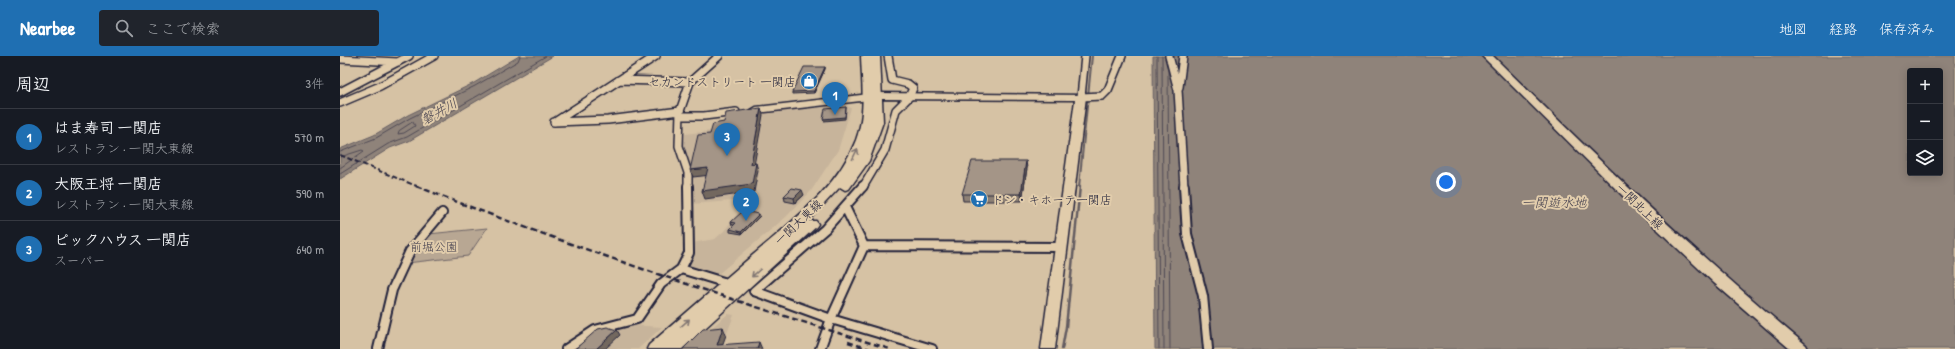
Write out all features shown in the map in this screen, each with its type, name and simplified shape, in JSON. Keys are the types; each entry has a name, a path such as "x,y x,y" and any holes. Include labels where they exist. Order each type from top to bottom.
{"main road":[{"name":"一関大東線","path":"672,349 820,215 838,195 863,161 878,122 866,56"},
{"name":"一関大東線","path":"655,349 730,284 832,190 854,155 866,129 868,113 873,96 875,56"},
{"name":"一関北上線","path":"1487,56 1666,232 1745,303 1800,349"}],"street":[{"path":"340,92 409,56"},
{"path":"340,104 380,86 434,56"},
{"path":"656,56 554,122 608,120 680,114 704,116 873,96 1096,97 1102,96 1108,90 1122,56"},
{"path":"566,349 595,330 637,319 660,284 681,269 689,251 688,173 679,146 680,114 690,82 719,56"},
{"path":"888,56 892,80 894,82 911,85 913,88 912,96 896,110 883,155 865,184 846,209 824,232 754,291 831,319 932,349"},
{"path":"1048,349 1083,97 1085,56"},
{"path":"1169,56 1178,90 1187,234 1203,296 1208,349"},
{"path":"1178,90 1183,56"},
{"path":"340,59 398,62"},
{"path":"619,80 690,82"},
{"path":"846,209 864,246"},
{"path":"378,349 392,290 410,251 442,213"},
{"path":"864,246 1062,248"},
{"path":"820,349 831,319 864,246"},
{"path":"681,269 730,284"}],"shaded area":[{"path":"842,104 851,108 838,150 811,191 786,217 717,275 686,266 692,243 715,239 724,231 741,209 745,200 691,204 691,171 683,148 685,134 726,129 729,118"},
{"path":"728,314 734,315 721,349 686,349"},
{"path":"630,325 662,327 638,349 571,349 597,332"}],"green space":[{"name":"前堀公園","path":"487,228 468,256 398,264 419,235"}],"water":[{"name":"磐井川","path":"519,56 553,56 409,141 390,148 340,179 340,149 374,135 408,115 474,83"},
{"name":"一関遊水地","path":"1153,56 1955,56 1955,349 1155,349"}],"building":[{"name":"セカンドストリート 一関店","path":"804,67 825,67 814,91 792,92"},
{"path":"846,107 845,117 823,119 825,109"},
{"path":"761,108 751,164 756,163 752,184 702,191 708,168 690,170 698,135 710,134 713,124 724,122 726,113"},
{"name":"ドン・キホーテ一関店","path":"972,161 1026,161 1021,194 962,194"},
{"path":"792,188 802,190 794,198 784,196"},
{"path":"743,211 759,214 741,232 730,229 736,223 731,222"},
{"path":"607,327 617,330 596,349 575,349 598,329"},
{"path":"723,327 717,345 759,342 757,349 683,349 703,329"}],"waterway":[{"path":"1079,187 1092,56"},
{"path":"1062,349 1066,327 1080,186"}],"railway":[{"path":"340,155 419,187"},
{"path":"416,186 475,209 652,272 890,349"},
{"path":"848,342 869,349"}],"place":[{"name":"セカンドストリート 一関店","path":"809,81"},
{"name":"はま寿司 一関店","path":"835,115"},
{"name":"ピックハウス 一関店","path":"727,156"},
{"name":"ドン・キホーテ一関店","path":"979,199"},
{"name":"大阪王将 一関店","path":"746,221"}]}
